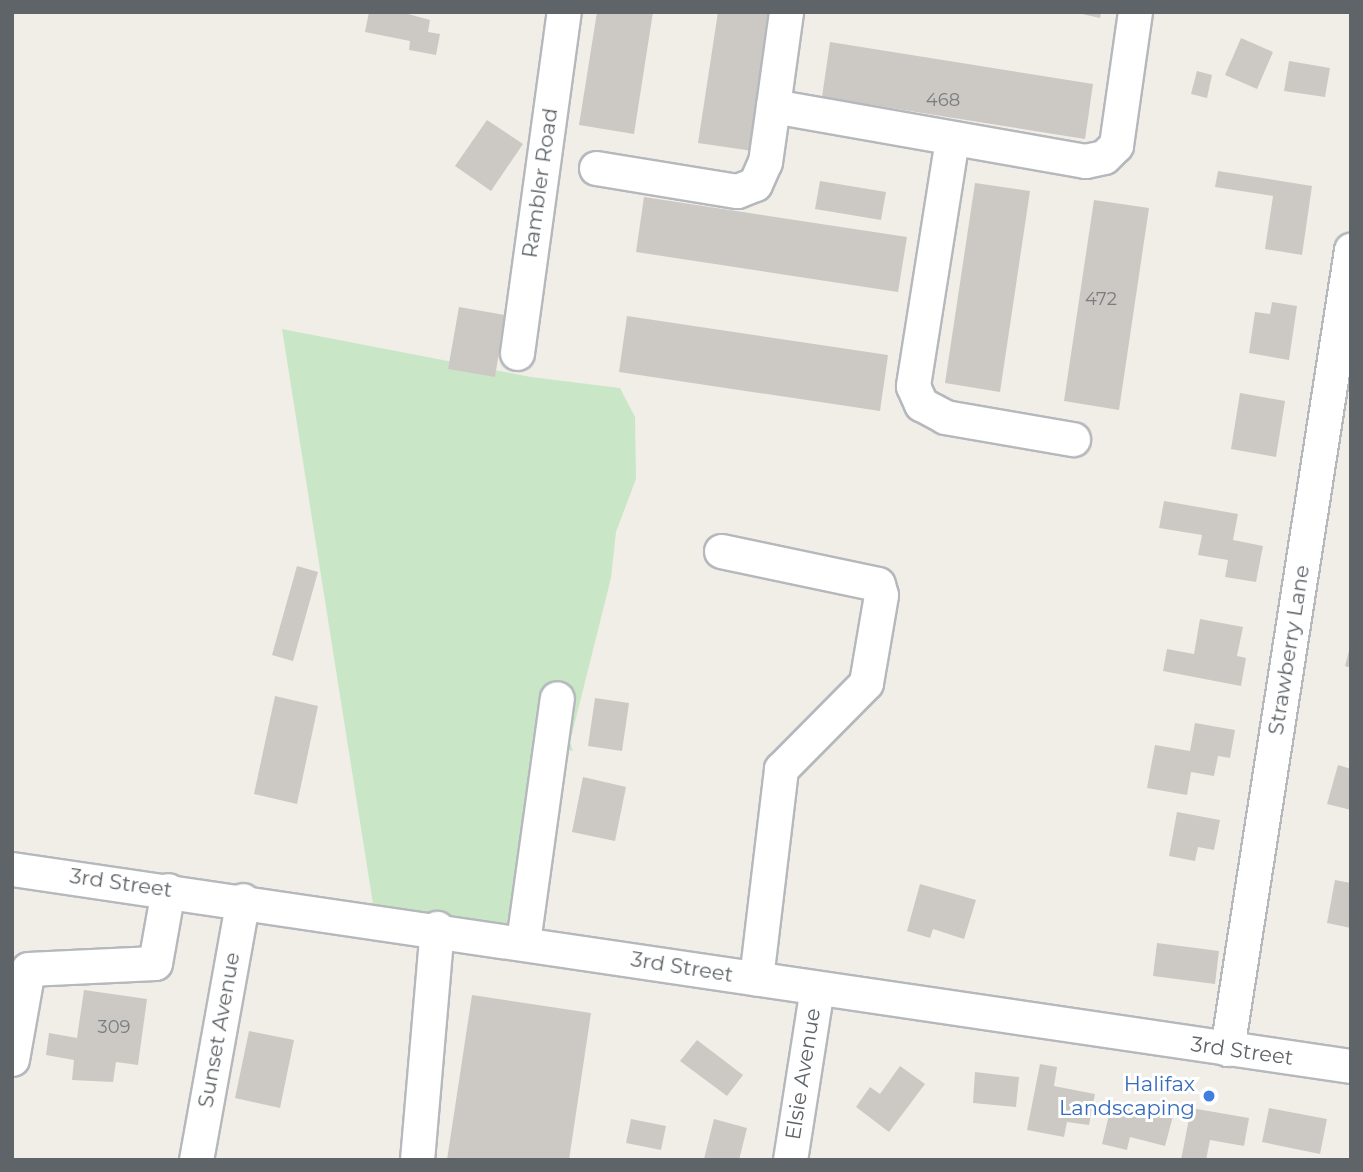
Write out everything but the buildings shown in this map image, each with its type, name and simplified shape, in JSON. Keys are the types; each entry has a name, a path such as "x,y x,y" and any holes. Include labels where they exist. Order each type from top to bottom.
{"street":[{"name":"Rambler Road","path":"517,353 564,12"},
{"path":"596,168 737,191 755,184 765,162 786,12"},
{"path":"773,106 1084,161 1104,157 1116,145 1135,12"},
{"path":"952,139 913,386 921,404 945,417 1073,439"},
{"name":"Strawberry Lane","path":"1227,1049 1351,250"},
{"path":"721,551 878,584 881,595 866,683 781,769 756,979"},
{"path":"523,942 557,698"},
{"name":"3rd Street","path":"12,869 243,900 756,979 1351,1066"},
{"path":"12,1059 28,969 155,963 168,890"},
{"name":"Sunset Avenue","path":"196,1160 243,900"},
{"path":"417,1160 437,929"},
{"name":"Elsie Avenue","path":"790,1160 817,988"}],"green space":[{"path":"282,329 531,377 620,388 635,417 636,479 616,532 611,578 570,742 573,751 566,750 542,930 373,904"}],"place":[{"name":"Halifax Landscaping","path":"1209,1096"}]}
